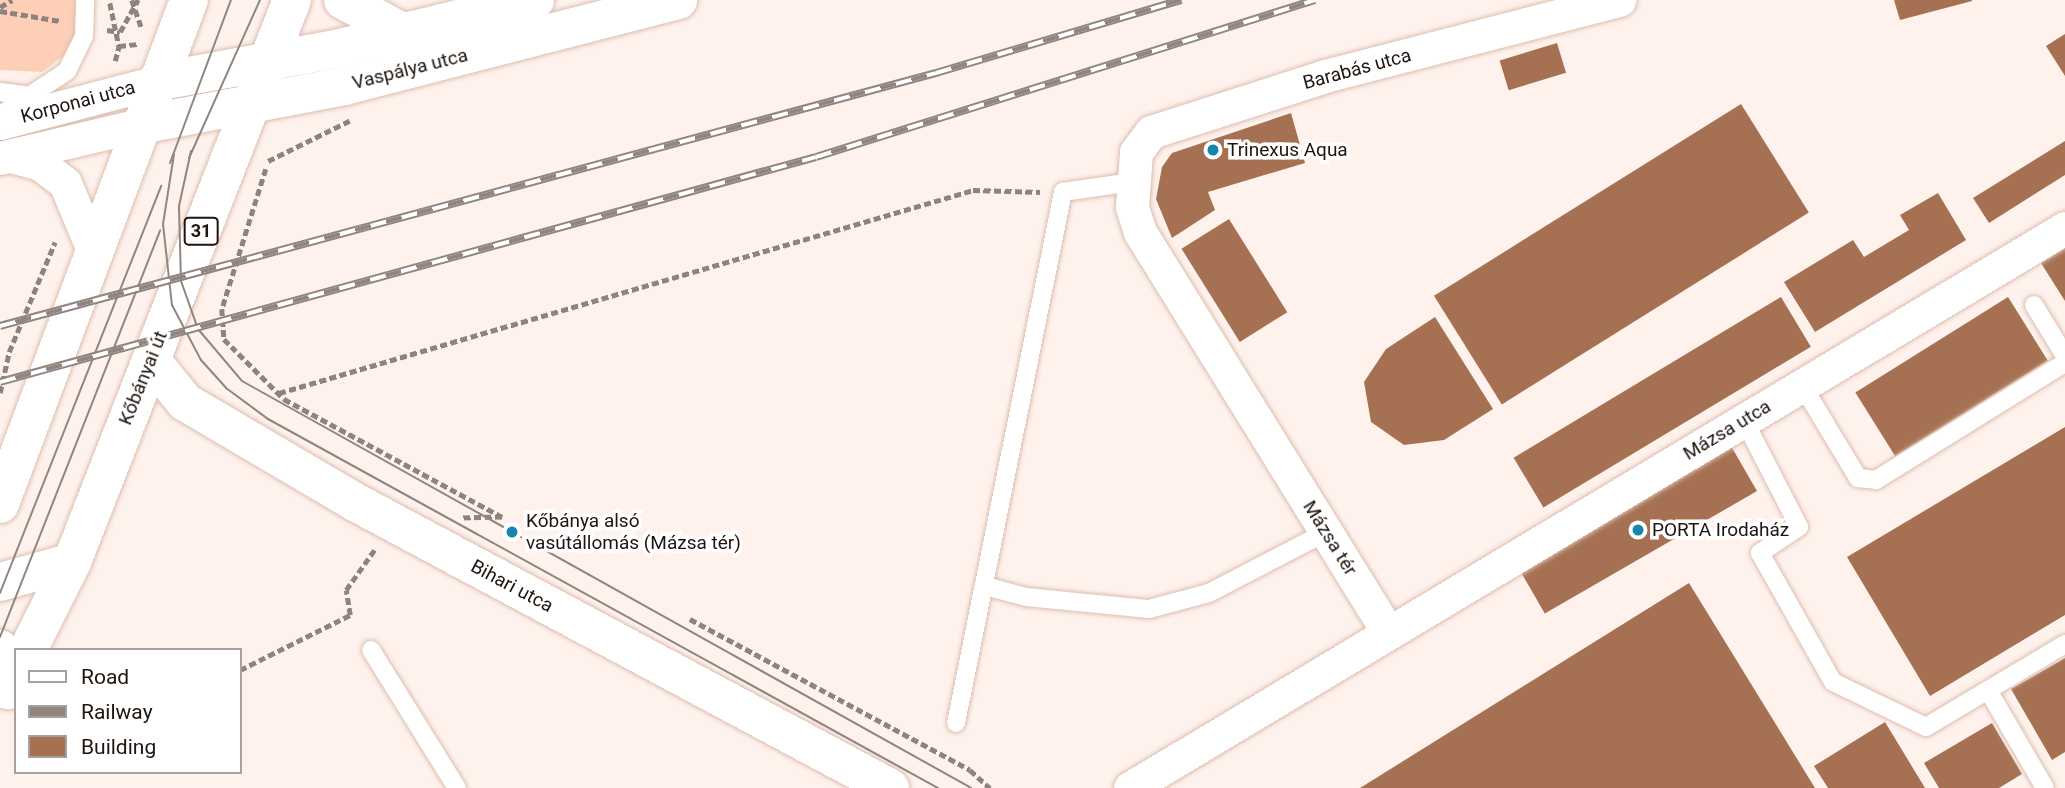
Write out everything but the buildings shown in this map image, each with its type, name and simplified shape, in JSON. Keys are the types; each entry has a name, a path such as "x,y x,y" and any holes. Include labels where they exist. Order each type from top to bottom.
{"main road":[{"name":"31","path":"251,102 292,0"},
{"path":"343,0 404,33"},
{"name":"Vaspálya utca","path":"156,82 404,33 535,0"},
{"name":"Vaspálya utca","path":"139,125 344,86 678,0"},
{"path":"0,504 187,1"},
{"name":"Kőbányai út","path":"29,648 72,562 251,102"},
{"path":"0,444 56,358"},
{"name":"Bihari utca","path":"150,360 185,402 394,523 890,788"},
{"path":"0,582 72,562"},
{"path":"0,649 8,691"}],"street":[{"name":"Barabás utca","path":"1132,182 1136,152 1151,132 1325,76 1619,0"},
{"name":"Korponai utca","path":"0,123 156,82"},
{"name":"Korponai utca","path":"6,157 139,125"},
{"name":"Korponai utca","path":"6,157 40,164 75,195"},
{"name":"Mázsa tér","path":"1132,182 1140,232 1388,632"},
{"path":"75,195 93,250"},
{"name":"Mázsa utca","path":"1388,632 2065,228"},
{"path":"1130,788 1388,632"}],"lane":[{"path":"0,116 29,96 51,86 76,57 88,17 85,0"},
{"path":"0,92 79,101"},
{"path":"956,723 1063,192 1132,182"},
{"path":"2034,305 2065,356"},
{"path":"1802,385 1858,478 1876,480 2065,363"},
{"path":"1744,420 1799,527 1760,553 1833,682 1926,727 2065,644"},
{"path":"985,586 1026,597 1149,609 1209,593 1326,532"},
{"path":"371,650 457,788"},
{"path":"1988,690 2045,788"}],"path":[{"path":"0,7 12,0"},
{"path":"110,0 120,32 119,46"},
{"path":"132,0 142,29"},
{"path":"120,32 138,0"},
{"path":"344,86 352,123 269,159 222,309 224,339 279,393 502,517 449,518"},
{"path":"279,393 383,358 974,190 1063,192"},
{"path":"0,393 9,352 75,195"},
{"path":"242,669 350,615 346,590 394,523"},
{"path":"690,619 970,770 990,788"}],"shaded area":[{"path":"0,0 77,0 78,34 70,51 42,72 0,70"}],"tram line":[{"path":"170,163 231,0"},
{"path":"189,158 260,0"},
{"path":"191,151 179,206 181,281 198,329 242,381 971,788"},
{"path":"174,154 163,224 172,305 201,360 226,388 268,419 938,788"},
{"path":"0,593 161,186"},
{"path":"0,637 160,230"}],"railway":[{"path":"0,326 936,73 1181,0"},
{"path":"0,382 816,157 1315,0"}],"place":[{"name":"Trinexus Aqua","path":"1213,150"},
{"name":"PORTA Irodaház","path":"1638,530"},
{"name":"Kőbánya alsó vasútállomás (Mázsa tér)","path":"512,532"}]}
